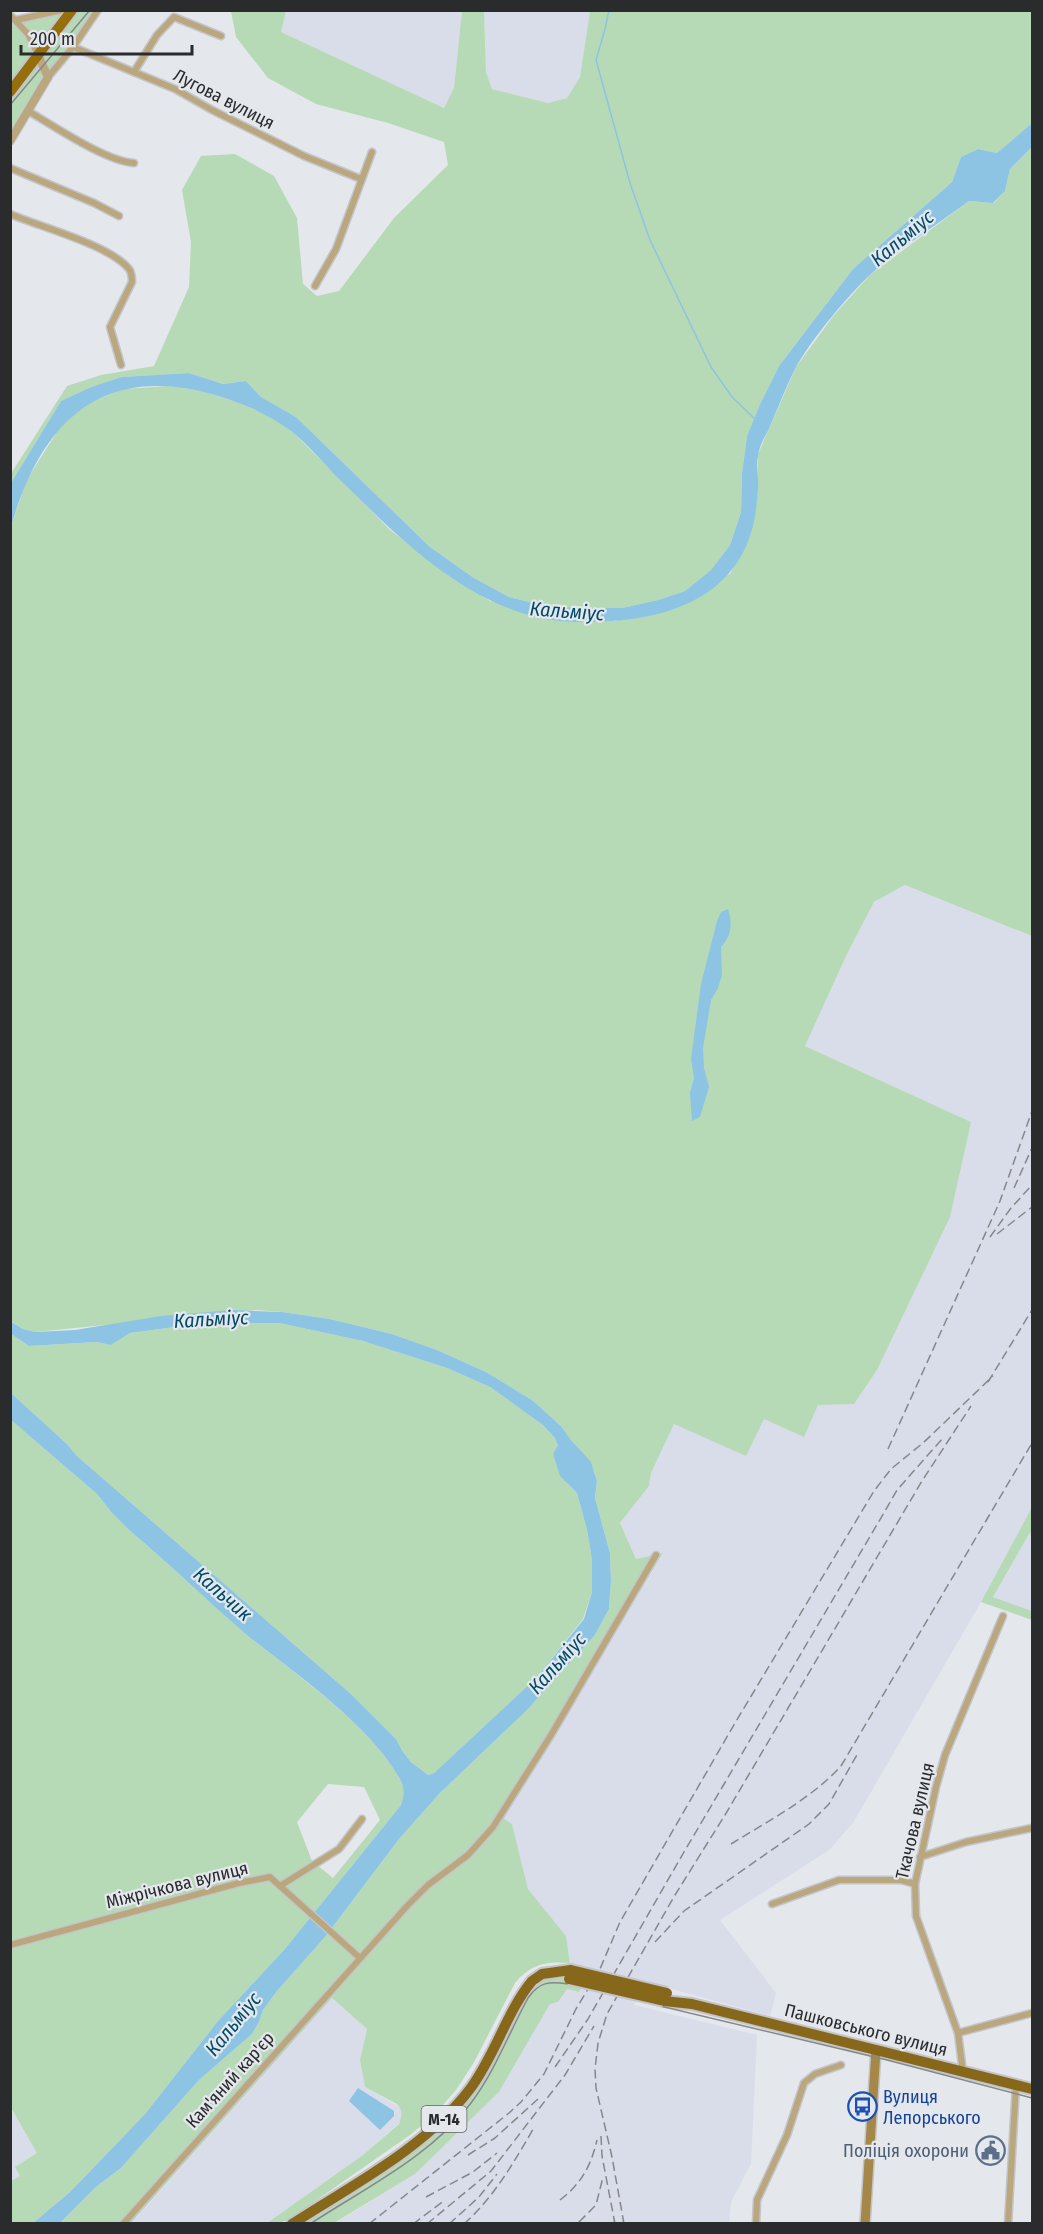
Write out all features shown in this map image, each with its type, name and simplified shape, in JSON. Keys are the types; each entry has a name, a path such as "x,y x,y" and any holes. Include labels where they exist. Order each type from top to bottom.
{"highway":[{"name":"Пашковського вулиця","path":"292,2223 417,2142 443,2120 477,2079 527,1988 537,1977 551,1972 570,1974 665,1997 1032,2089"}],"main road":[{"path":"10,92 72,10"},
{"path":"865,2223 876,2049"}],"street":[{"path":"13,17 62,10"},
{"path":"10,141 48,76 73,47 98,10"},
{"path":"13,17 28,34 48,76"},
{"path":"134,72 157,35 174,17 221,36"},
{"name":"Лугова вулиця","path":"73,47 175,89 304,156 361,178"},
{"path":"28,111 67,135 122,162 134,163"},
{"path":"315,286 336,249 372,152"},
{"path":"10,168 94,203 119,216"},
{"path":"10,214 92,246 114,257 128,268 132,274 132,282 110,327 121,365"},
{"name":"Кам'яний кар'єр","path":"123,2223 428,1885 468,1855 493,1827 551,1735 656,1555"},
{"name":"Ткачова вулиця","path":"963,2072 958,2032 920,1931 914,1899 915,1884 945,1755 1003,1616"},
{"path":"360,1958 339,1936 280,1886 339,1849 362,1819"},
{"path":"920,1857 966,1842 1032,1828"},
{"name":"Міжрічкова вулиця","path":"10,1945 239,1883 270,1877 280,1886"},
{"path":"772,1904 828,1882 839,1880 901,1880 915,1884"},
{"path":"958,2032 1032,2013"},
{"path":"756,2223 757,2200 787,2135 804,2083 814,2074 842,2065"},
{"path":"1008,2223 1017,2085"}],"shaded area":[{"path":"286,11 462,11 454,89 444,108 281,32"},
{"path":"484,11 590,11 580,77 567,98 548,103 492,89 486,72"},
{"path":"906,885 1032,936 1032,1507 981,1602 853,1823 829,1850 720,1920 776,1993 770,2016 646,1982 634,2005 757,2035 751,2164 731,2202 729,2223 334,2224 415,2174 499,2092 550,2004 558,2002 567,1989 579,1992 589,1969 570,1963 566,1936 528,1889 512,1824 503,1818 663,1554 636,1559 620,1523 649,1486 651,1473 674,1423 764,1419 818,1405 971,1122 805,1046 847,954 874,902"},
{"path":"1032,1532 1032,1611 993,1597"},
{"path":"332,1998 367,2029 360,2060 365,2087 401,2108 402,2117 399,2123 363,2155 267,2223 131,2224"},
{"path":"10,2108 38,2153 16,2167 20,2176 11,2181"}],"green space":[{"path":"68,11 38,50 19,17"},
{"path":"74,11 98,11 54,72 11,141 11,92"},
{"path":"231,11 286,11 281,32 444,108 454,88 462,11 484,11 486,72 492,89 548,103 567,98 580,77 590,11 1032,11 1032,123 997,153 978,149 961,157 952,182 853,269 779,366 747,436 742,473 741,512 730,545 711,570 685,591 622,608 542,605 509,597 474,578 430,547 296,417 261,397 246,381 223,384 189,373 123,377 91,387 61,401 11,483 10,475 67,386 101,375 154,366 189,287 191,242 182,190 201,156 235,154 274,176 297,218 303,284 317,296 339,291 394,218 448,165 444,142 388,123 316,104 268,78 236,37"},
{"path":"11,13 35,54 11,86"},
{"path":"1032,147 1032,936 905,885 874,902 847,954 805,1046 971,1122 950,1217 877,1370 854,1404 818,1405 804,1437 764,1419 746,1456 674,1424 651,1473 649,1486 620,1523 636,1559 663,1553 503,1818 512,1824 528,1889 566,1936 570,1963 546,1963 533,1968 521,1977 515,1983 473,2064 456,2090 435,2114 410,2135 288,2220 267,2223 363,2155 399,2124 401,2118 401,2111 397,2104 365,2087 360,2060 367,2029 332,1998 131,2223 60,2223 96,2187 121,2168 199,2080 252,2034 263,2010 277,1991 325,1937 399,1839 440,1793 527,1710 595,1635 609,1609 611,1581 610,1553 595,1498 597,1481 591,1463 561,1426 532,1400 486,1372 437,1350 392,1334 330,1319 256,1310 35,1332 23,1329 11,1321 11,527 26,481 62,424 86,404 123,389 169,386 202,391 237,402 273,418 294,433 389,529 449,576 490,601 616,621 730,574 750,536 758,492 758,454 796,367 834,315 870,275 969,201 994,203 1005,191 1010,169"},
{"path":"205,1323 279,1323 363,1341 447,1368 490,1387 543,1425 554,1437 558,1445 553,1454 567,1483 577,1493 592,1560 592,1592 583,1619 537,1677 434,1773 428,1775 411,1762 396,1739 351,1694 77,1456 11,1393 11,1334 29,1346 96,1342 111,1345 130,1333"},
{"path":"11,1420 97,1494 129,1530 233,1623 351,1720 387,1759 400,1779 404,1792 401,1805 284,1950 218,2021 145,2114 70,2192 33,2223 11,2223 11,2181 20,2176 15,2167 37,2153 11,2108","holes":["328,1784 364,1787 380,1820 333,1878 312,1861 297,1822"]},
{"path":"1032,1507 1032,1532 993,1597 1032,1611 1032,1620 981,1602"},
{"path":"552,1975 583,1983 579,1992 567,1989 558,2002 550,2004 499,2092 415,2174 334,2223 301,2224 444,2123 533,1983"}],"water":[{"name":"Кальміус","path":"1032,123 1032,147 1010,169 1005,191 993,203 969,201 894,255 852,294 810,345 795,369 759,449 758,489 754,519 750,536 738,561 722,581 702,596 679,607 654,615 602,622 541,618 507,608 445,573 417,551 389,528 283,425 266,415 218,396 177,387 141,387 110,394 83,409 59,430 40,457 24,490 11,527 11,483 61,401 91,387 122,377 189,373 223,384 246,381 261,397 296,417 430,547 474,578 509,597 542,605 622,608 685,591 711,570 730,545 741,512 742,473 747,436 779,366 853,269 952,182 961,157 978,149 997,153"},
{"path":"728,909 731,925 727,939 721,947 722,975 711,1000 703,1048 704,1068 709,1087 700,1117 692,1121 690,1093 694,1078 691,1059 701,984 717,921 721,912"},
{"path":"232,1310 282,1312 330,1319 392,1334 437,1350 486,1372 532,1400 561,1426 591,1462 597,1481 595,1498 610,1553 609,1609 595,1635 527,1710 440,1793 399,1839 325,1937 277,1991 263,2010 252,2034 199,2080 121,2168 96,2187 60,2223 33,2223 70,2192 145,2114 218,2021 284,1950 401,1805 404,1792 400,1779 387,1759 351,1720 233,1623 129,1530 97,1494 11,1420 11,1393 77,1456 351,1694 396,1739 411,1762 428,1775 434,1773 537,1677 584,1619 592,1592 592,1560 587,1530 577,1493 560,1476 553,1454 558,1445 543,1425 490,1387 447,1368 363,1341 279,1323 205,1323 130,1333 111,1345 96,1342 29,1346 11,1334 10,1321 23,1329 35,1332 75,1330 161,1316"},
{"path":"358,2088 394,2111 394,2116 380,2130 349,2101"}],"waterway":[{"path":"609,10 596,60 630,183 650,240 711,367 732,397 755,419"}],"tram line":[{"path":"10,105 90,10"},
{"path":"310,2224 396,2170 437,2139 455,2122 487,2078 528,1998 540,1986 550,1983 568,1984 887,2060 1032,2098"}],"railway":[{"path":"888,1449 1000,1201 1032,1111"},
{"path":"1014,1188 1032,1148"},
{"path":"990,1237 1011,1208 1032,1185"},
{"path":"997,1234 1032,1207"},
{"path":"988,1382 1032,1310"},
{"path":"369,2224 509,2113 544,2074 576,2009 600,1969 620,1922 735,1723 874,1491 891,1469 923,1443 993,1376"},
{"path":"624,2224 596,2088 595,2069 598,2043 607,2014 675,1895 725,1815 922,1481 971,1406"},
{"path":"555,2067 588,2019 897,1490 943,1438"},
{"path":"731,1844 803,1799 841,1766 1032,1443"},
{"path":"655,1942 684,1911 809,1824 829,1804 858,1753"},
{"path":"427,2224 491,2171 565,2075 594,2026"},
{"path":"468,2155 495,2138 538,2099"},
{"path":"464,2224 495,2190 535,2126"},
{"path":"601,2136 602,2156 615,2224"},
{"path":"560,2200 574,2188 584,2174 597,2140"},
{"path":"426,2197 473,2172 497,2153"},
{"path":"449,2224 479,2197 497,2174"},
{"path":"579,2222 596,2205 603,2177"},
{"path":"413,2224 445,2200"}],"place":[{"name":"Вулиця Лепорського","path":"862,2107"},
{"name":"Поліція охорони","path":"990,2151"}],"water label":[{"name":"Кальчик","path":"223,1594"}]}
